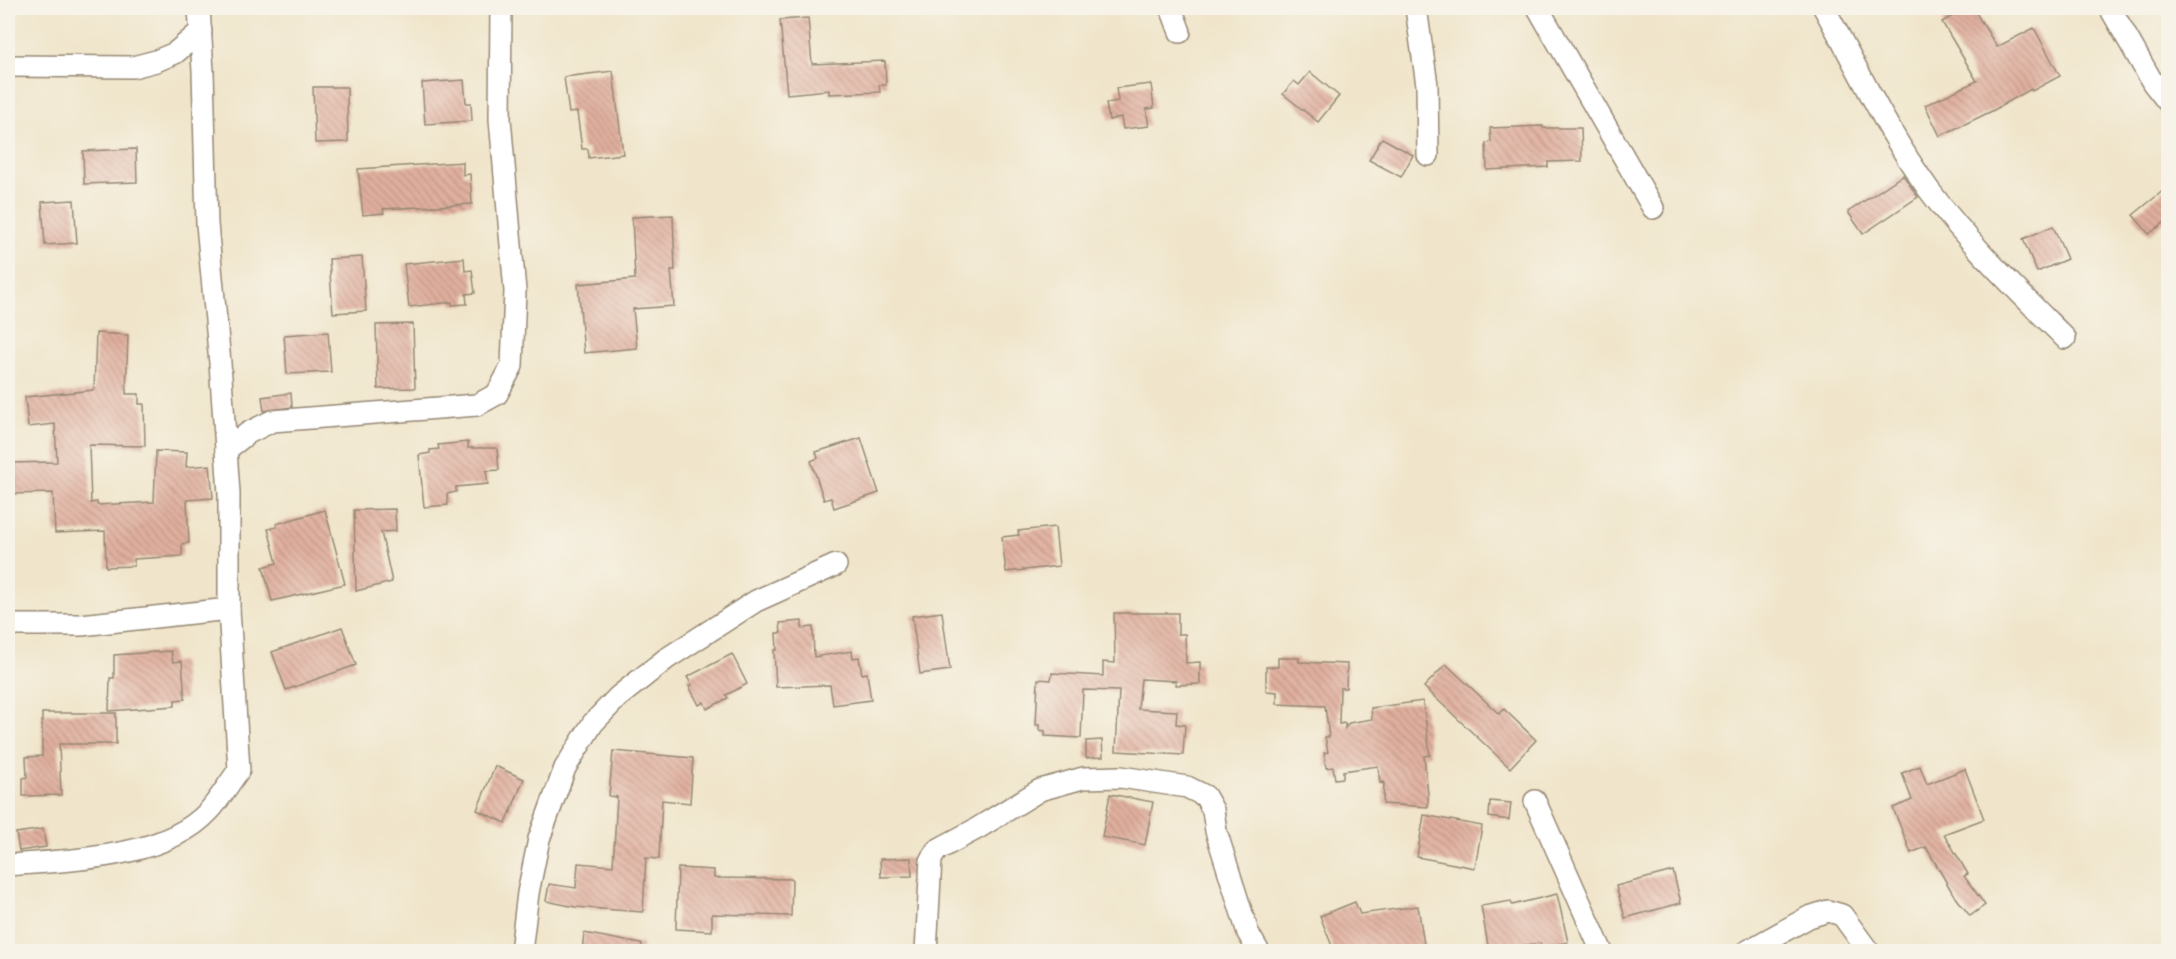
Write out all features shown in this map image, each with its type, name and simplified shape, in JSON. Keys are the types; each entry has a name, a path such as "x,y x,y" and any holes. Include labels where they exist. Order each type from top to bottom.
{"street":[{"path":"8,865 133,852 173,838 208,812 239,770 229,609 229,493 207,224 204,72 199,8"},
{"path":"226,450 248,433 272,421 477,405 498,394 512,366 515,291 500,119 501,8"},
{"path":"1171,8 1180,32"},
{"path":"1416,8 1427,85 1428,155"},
{"path":"1538,8 1653,207"},
{"path":"1824,8 1898,143 1930,191 1987,260 2065,338"},
{"path":"2110,8 2153,83 2169,102"},
{"path":"8,66 133,67 175,53 201,31"},
{"path":"521,951 528,893 539,839 565,768 593,723 618,697 666,659 756,601 836,565"},
{"path":"8,624 81,625 229,609"},
{"path":"926,951 931,859 937,850 1040,790 1083,778 1121,777 1187,787 1205,796 1213,810 1216,831 1248,933 1259,951"},
{"path":"1535,801 1602,951"},
{"path":"1746,951 1809,917 1828,911 1842,915 1869,951"}],"building":[{"path":"1966,8 1973,8 1997,47 2034,28 2060,76 1940,136 1925,105 1977,81 1942,22"},
{"path":"808,18 812,64 885,61 886,85 879,85 880,92 829,94 829,90 787,94 780,20"},
{"path":"613,71 623,154 589,158 588,149 582,149 577,112 569,113 564,77"},
{"path":"1310,72 1339,96 1318,122 1283,94 1294,81 1299,85"},
{"path":"464,80 466,103 471,103 472,121 425,124 422,83"},
{"path":"1151,84 1154,108 1146,109 1149,126 1123,129 1121,117 1109,120 1106,103 1118,101 1116,88"},
{"path":"313,87 347,87 348,142 315,143"},
{"path":"1543,126 1543,128 1581,128 1582,161 1548,162 1548,167 1487,170 1486,143 1491,142 1490,128"},
{"path":"1382,138 1413,155 1401,177 1369,160"},
{"path":"136,149 137,182 84,184 83,151"},
{"path":"463,162 463,175 470,174 472,204 383,209 384,213 363,215 358,169"},
{"path":"1903,175 1918,197 1863,234 1848,212"},
{"path":"2169,186 2169,219 2149,234 2133,215"},
{"path":"74,200 77,243 45,245 42,202"},
{"path":"673,215 675,270 671,270 674,306 633,309 637,348 584,353 578,284 635,279 632,217"},
{"path":"2053,226 2067,259 2037,272 2023,239"},
{"path":"362,257 366,311 333,313 329,259"},
{"path":"464,258 465,271 472,270 475,293 466,294 467,304 452,305 452,302 409,307 404,264"},
{"path":"413,324 415,388 378,389 376,325"},
{"path":"328,332 331,372 287,374 284,335"},
{"path":"96,333 128,335 126,394 139,394 139,404 144,404 145,446 89,445 91,503 97,502 97,505 154,502 156,451 187,452 186,467 210,465 213,498 187,500 189,543 182,544 182,556 134,559 134,566 106,567 105,531 55,533 53,493 8,494 8,463 57,462 55,424 28,427 25,397 94,390"},
{"path":"291,393 292,407 264,411 262,397"},
{"path":"861,438 879,493 834,508 831,498 824,500 811,461 818,458 816,452"},
{"path":"468,442 468,448 497,448 499,470 486,471 488,484 456,487 456,492 447,494 448,505 424,507 419,455 439,449 438,445"},
{"path":"395,509 396,531 381,532 392,582 356,591 354,510"},
{"path":"325,510 345,584 272,601 263,567 277,563 268,529 277,527 276,524"},
{"path":"1055,527 1059,566 1006,572 1002,537 1019,535 1018,531"},
{"path":"942,612 950,670 920,674 912,616"},
{"path":"1114,613 1178,613 1178,634 1185,634 1186,663 1200,662 1200,684 1176,685 1176,681 1141,679 1138,709 1177,711 1176,724 1185,725 1183,755 1116,751 1119,691 1083,690 1081,738 1045,736 1045,731 1039,730 1039,725 1036,725 1038,679 1051,680 1052,673 1103,676 1103,662 1115,663"},
{"path":"802,621 802,628 813,627 814,657 852,651 853,658 859,657 862,674 867,673 871,700 833,705 830,685 776,687 774,650 777,650 776,633 781,633 780,623"},
{"path":"342,627 356,665 286,690 272,652"},
{"path":"171,651 173,662 182,661 185,699 175,700 175,706 109,711 110,678 114,678 114,655"},
{"path":"732,654 747,684 726,695 728,698 707,709 704,702 699,705 687,677"},
{"path":"1278,658 1299,658 1299,662 1347,664 1346,688 1340,688 1339,724 1345,723 1345,728 1349,723 1372,719 1371,708 1423,701 1430,755 1424,756 1428,807 1383,804 1384,782 1380,783 1378,766 1343,771 1343,778 1335,779 1333,767 1326,768 1324,753 1328,752 1325,737 1329,737 1325,706 1277,704 1277,692 1266,691 1266,667 1278,667"},
{"path":"1446,664 1499,714 1504,709 1536,740 1510,768 1424,687"},
{"path":"42,713 116,713 116,744 59,744 61,795 23,796 23,778 27,777 26,757 42,756"},
{"path":"1102,740 1103,757 1086,758 1086,741"},
{"path":"613,751 693,758 690,803 662,800 659,859 646,858 643,912 575,907 546,901 549,884 576,888 578,863 613,866 617,797 609,796"},
{"path":"495,766 524,779 506,823 477,810"},
{"path":"1920,766 1927,784 1965,769 1984,819 1944,834 1968,874 1964,876 1985,905 1970,916 1952,892 1926,847 1911,853 1893,808 1912,800 1902,773"},
{"path":"1110,794 1153,802 1145,845 1102,837"},
{"path":"1490,801 1511,803 1509,820 1489,817"},
{"path":"1424,815 1482,826 1475,868 1417,857"},
{"path":"43,829 46,847 19,851 16,833"},
{"path":"911,858 912,876 881,877 880,859"},
{"path":"678,868 714,870 714,878 792,879 791,916 712,914 712,931 676,929"},
{"path":"1673,871 1681,903 1625,918 1616,886"},
{"path":"1557,894 1568,942 1542,948 1540,943 1489,951 1481,906 1511,901 1512,905"},
{"path":"1355,902 1360,914 1418,906 1425,951 1334,951 1320,916"},
{"path":"584,933 642,944 642,951 582,951"}]}
